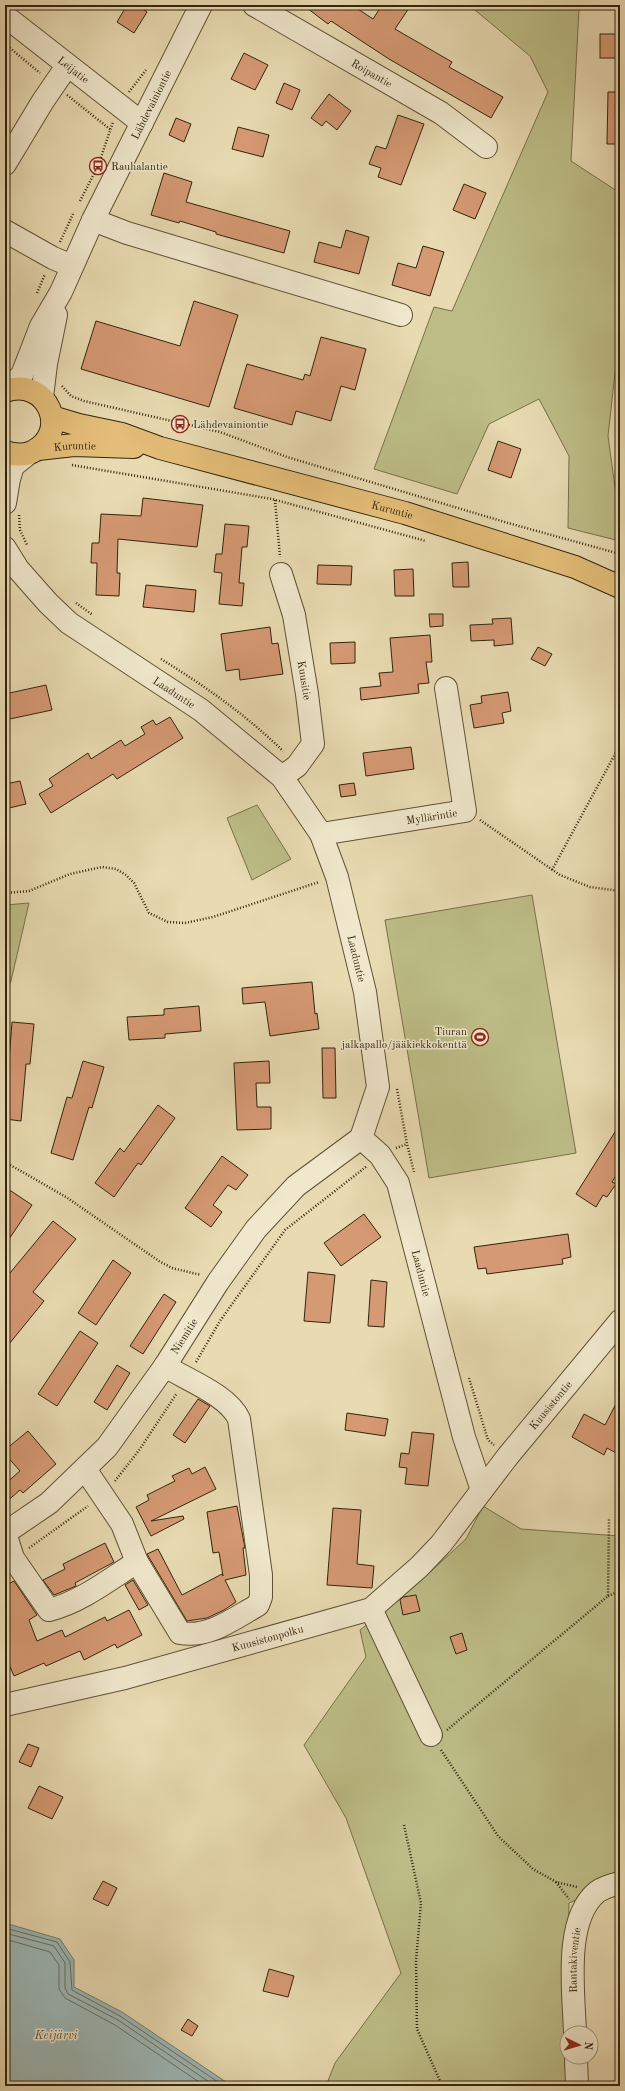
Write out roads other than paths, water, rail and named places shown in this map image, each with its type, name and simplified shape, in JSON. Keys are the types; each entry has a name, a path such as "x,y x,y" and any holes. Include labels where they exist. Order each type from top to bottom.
{"main road":[{"path":"6,391 25,388 42,397 49,407 52,416 50,435 33,451"},
{"name":"Kuruntie","path":"52,416 79,425 122,434 160,448 405,513 575,567 620,587"},
{"name":"Kuruntie","path":"5,452 19,455 33,451 74,445 160,448"}],"street":[{"name":"Lähdevainiontie","path":"6,391 22,375 41,326 61,292 93,220 201,5"},
{"name":"Roipantie","path":"254,5 441,113 486,146"},
{"name":"Leijatie","path":"5,16 67,66 142,123"},
{"path":"5,164 43,101 67,66"},
{"path":"93,220 127,233 401,315"},
{"path":"5,231 52,258 72,266"},
{"name":"Lähdevainiontie","path":"42,397 46,364 61,292"},
{"path":"13,506 9,479 13,466 33,451"},
{"name":"Laaduntie","path":"5,548 18,570 48,604 69,623 290,771 321,834 337,877 365,992 378,1087 361,1138 380,1155 398,1183 464,1437 482,1490"},
{"name":"Kuusitie","path":"281,574 294,615 307,694 313,744 290,771"},
{"name":"Myllärintie","path":"321,834 465,811 446,688"},
{"name":"Niemitie","path":"5,1533 49,1503 107,1447 165,1366 218,1282 256,1229 296,1186 361,1138"},
{"name":"Kuusistontie","path":"482,1490 508,1456 620,1321"},
{"path":"85,1469 122,1524 137,1562 180,1633 193,1636 208,1632 258,1605 261,1597 261,1575 238,1419 234,1409 220,1398 165,1366"},
{"name":"Kuusistonpolku","path":"5,1705 125,1678 371,1609 419,1567 441,1544 482,1490"},
{"path":"5,1533 13,1558 49,1610 61,1607 137,1562"},
{"path":"371,1609 433,1738"},
{"name":"Rantakiventie","path":"575,2025 573,1952 580,1915 597,1892 620,1883"},
{"path":"576,2065 577,2086"}],"water":[{"name":"Keijärvi","path":"5,1923 60,1939 74,1960 74,1987 122,2012 232,2086 5,2086"}],"place":[{"name":"Rauhalantie","path":"98,166"},
{"name":"Lähdevainiontie","path":"180,424"},
{"name":"Tiuran jalkapallo/jääkiekkokenttä","path":"480,1037"}]}
